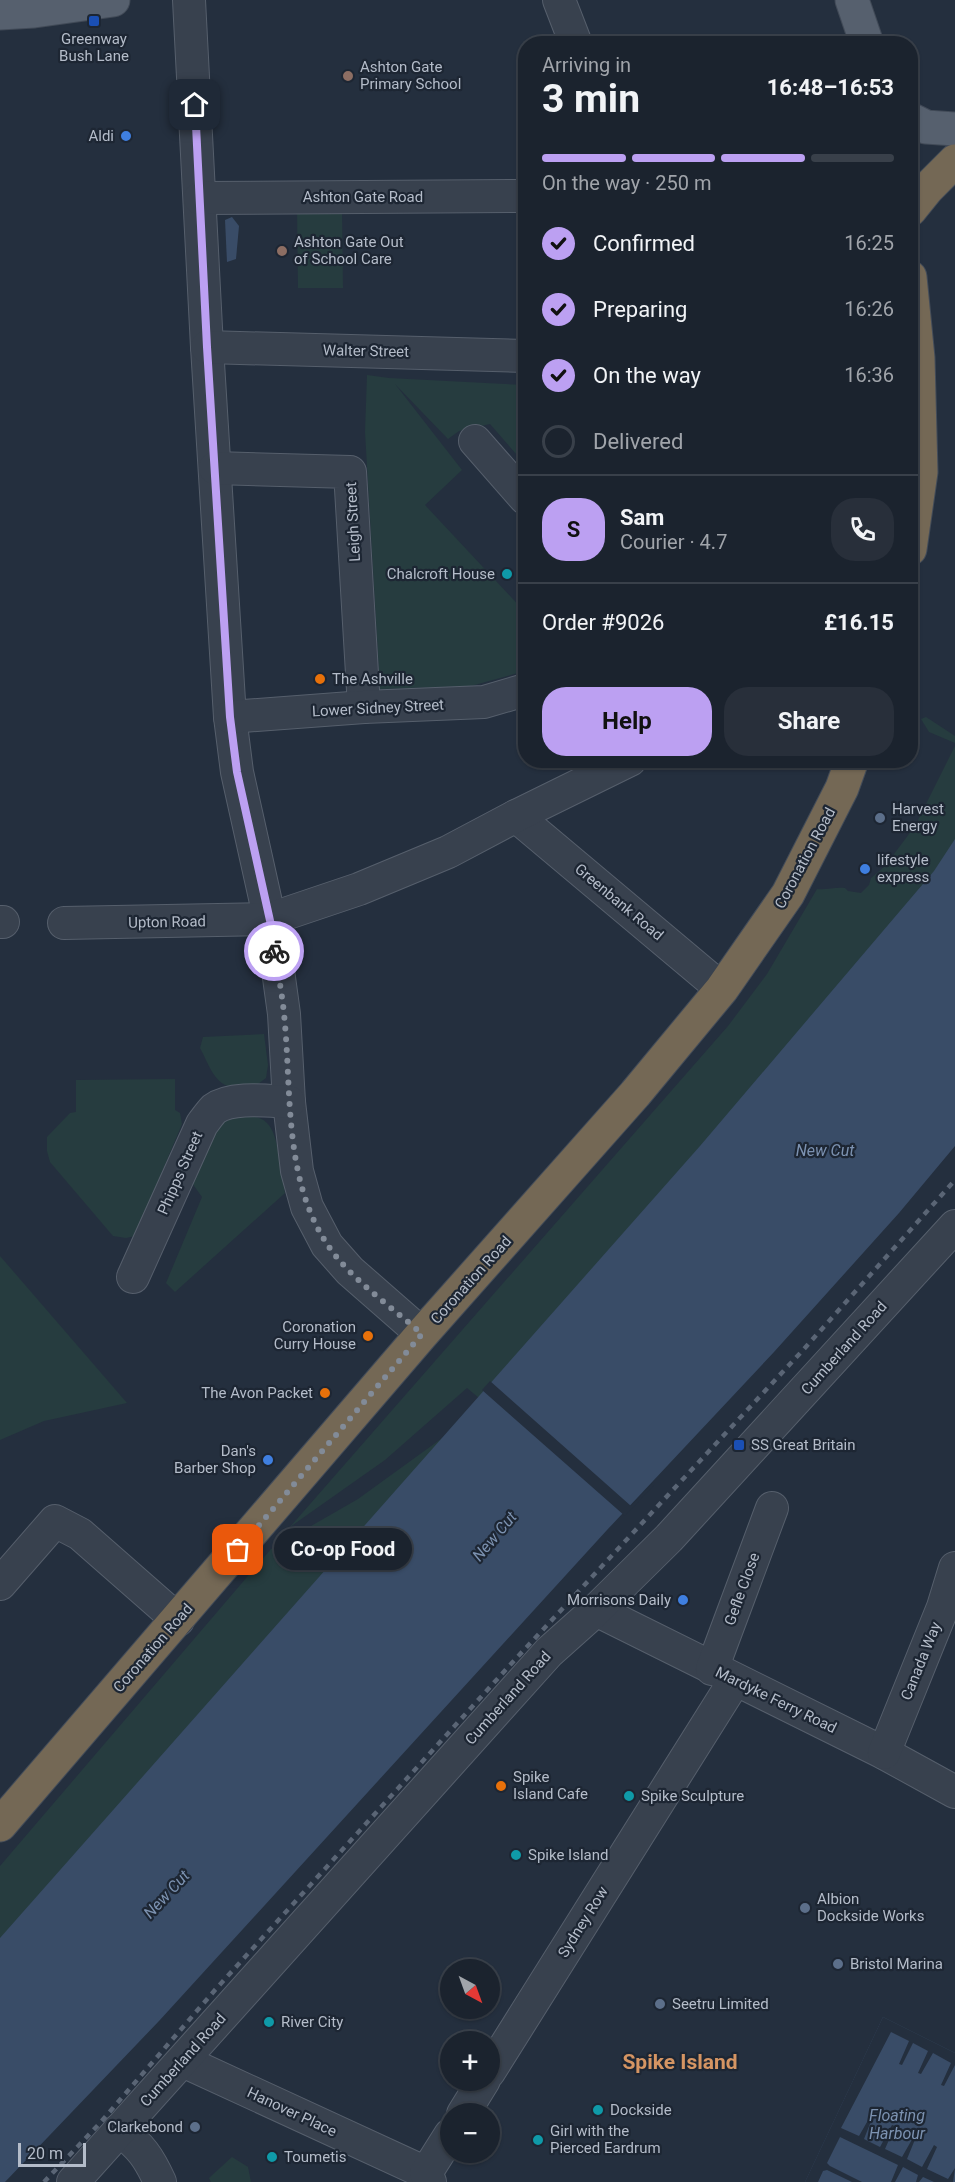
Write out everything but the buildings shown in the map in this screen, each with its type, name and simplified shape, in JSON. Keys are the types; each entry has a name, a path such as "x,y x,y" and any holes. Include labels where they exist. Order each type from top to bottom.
{"highway":[{"path":"918,170 955,136"},
{"path":"918,200 955,161"},
{"path":"918,423 921,472 918,493"},
{"name":"Coronation Road","path":"0,1825 422,1334 627,1103 722,989 788,894 842,789 849,768"}],"main road":[{"path":"0,13 112,0"},
{"path":"852,0 864,36"},
{"path":"918,123 926,127 955,129"}],"street":[{"path":"189,0 207,347 230,717 237,772 270,919 284,1014 289,1102 297,1172 307,1207 327,1245 350,1271 422,1334"},
{"path":"559,0 573,36"},
{"name":"Ashton Gate Road","path":"200,198 518,196"},
{"name":"Walter Street","path":"207,347 518,356"},
{"path":"475,441 518,490"},
{"name":"Leigh Street","path":"215,468 350,472 364,707"},
{"name":"Lower Sidney Street","path":"230,717 364,707 484,702 518,692"},
{"path":"270,919 359,889 437,857 614,768"},
{"name":"Greenbank Road","path":"516,816 722,989"},
{"name":"Upton Road","path":"64,923 270,919"},
{"name":"Phipps Street","path":"133,1277 202,1124 215,1109 252,1100 289,1102"},
{"name":"Cumberland Road","path":"73,2182 549,1652 596,1610 716,1488 955,1226"},
{"name":"Gefle Close","path":"724,1675 772,1508"},
{"path":"0,1584 55,1521 80,1534 178,1620"},
{"name":"Canada Way","path":"884,1753 943,1607 955,1568"},
{"name":"Mardyke Ferry Road","path":"596,1610 884,1753 955,1792"},
{"name":"Sydney Row","path":"500,2053 724,1675"},
{"name":"Hanover Place","path":"183,2061 428,2178"},
{"path":"119,2130 136,2142 150,2159 160,2182"},
{"path":"428,2178 440,2155"}],"green space":[{"path":"297,210 342,210 343,288 298,288"},
{"path":"367,375 518,385 518,456 490,424 459,431 448,439 395,384 462,470 425,505 518,605 518,673 471,686 380,689 365,432"},
{"path":"926,717 955,736 955,743 929,732 921,719"},
{"path":"955,746 955,883 0,2001 0,1866 271,1549 358,1499 445,1436 479,1398 467,1388 385,1460 290,1527 728,1026 767,974 817,889 845,888 848,891 861,893 869,885 871,878 885,866 915,826"},
{"path":"264,1034 268,1065 266,1078 249,1087 225,1085 215,1076 200,1048 203,1037"},
{"path":"175,1079 175,1110 180,1113 182,1124 135,1236 126,1238 113,1236 50,1162 47,1137 70,1113 76,1112 76,1080"},
{"path":"252,1116 267,1123 271,1128 277,1146 285,1193 175,1292 166,1283 202,1197 192,1183 216,1125 223,1119"},
{"path":"0,1256 127,1403 44,1421 0,1440"},
{"path":"232,2157 248,2167 251,2182 211,2182 209,2178"}],"water":[{"path":"232,217 239,226 236,259 227,262 225,220"},
{"name":"New Cut","path":"955,839 955,1146 899,1213 774,1352 607,1530 159,2021 5,2182 0,2182 0,1938 700,1146 934,871"},
{"name":"Floating Harbour","path":"883,2017 955,2053 955,2182 805,2182"}],"pier":[{"path":"490,1381 631,1506 653,1482 655,1484 625,1516 482,1390"},
{"path":"883,2017 955,2053 955,2065 944,2086 941,2085 951,2063 933,2053 921,2074 918,2073 928,2051 913,2043 902,2065 899,2064 909,2041 891,2032 841,2128 859,2136 871,2115 873,2116 864,2139 880,2147 892,2125 895,2126 885,2149 902,2157 914,2136 916,2137 907,2159 922,2167 934,2145 937,2147 927,2169 948,2179 955,2168 953,2182 934,2182 923,2177 916,2182 918,2175 903,2167 895,2182 891,2182 898,2165 840,2137 827,2163 862,2182 852,2182 827,2170 823,2171 818,2182 805,2182"}],"railway":[{"path":"44,2182 100,2123 215,1990 510,1665 804,1349 955,1180"}],"way so far":[{"path":"238,1550 422,1334 350,1271 327,1245 307,1207 297,1172 289,1102 284,1014 274,951"}],"place":[{"name":"Greenway Bush Lane","path":"94,21"},
{"name":"Ashton Gate Primary School","path":"348,76"},
{"name":"Aldi","path":"126,136"},
{"name":"Ashton Gate Out of School Care","path":"282,251"},
{"name":"Chalcroft House","path":"507,574"},
{"name":"The Ashville","path":"320,679"},
{"name":"Harvest Energy","path":"880,818"},
{"name":"lifestyle express","path":"865,869"},
{"name":"Coronation Curry House","path":"368,1336"},
{"name":"The Avon Packet","path":"325,1393"},
{"name":"SS Great Britain","path":"739,1445"},
{"name":"Dan's Barber Shop","path":"268,1460"},
{"name":"Co-op Food","path":"238,1550"},
{"name":"Morrisons Daily","path":"683,1600"},
{"name":"Spike Island Cafe","path":"501,1786"},
{"name":"Spike Sculpture","path":"629,1796"},
{"name":"Spike Island","path":"516,1855"},
{"name":"Albion Dockside Works","path":"805,1908"},
{"name":"Bristol Marina","path":"838,1964"},
{"name":"Seetru Limited","path":"660,2004"},
{"name":"River City","path":"269,2022"},
{"name":"Dockside","path":"598,2110"},
{"name":"Clarkebond","path":"195,2127"},
{"name":"Girl with the Pierced Eardrum","path":"538,2140"},
{"name":"Toumetis","path":"272,2157"}],"district":[{"name":"Spike Island","path":"680,2062"}],"route":[{"path":"195,105 207,347 230,717 237,772 273,934 274,951"}]}
